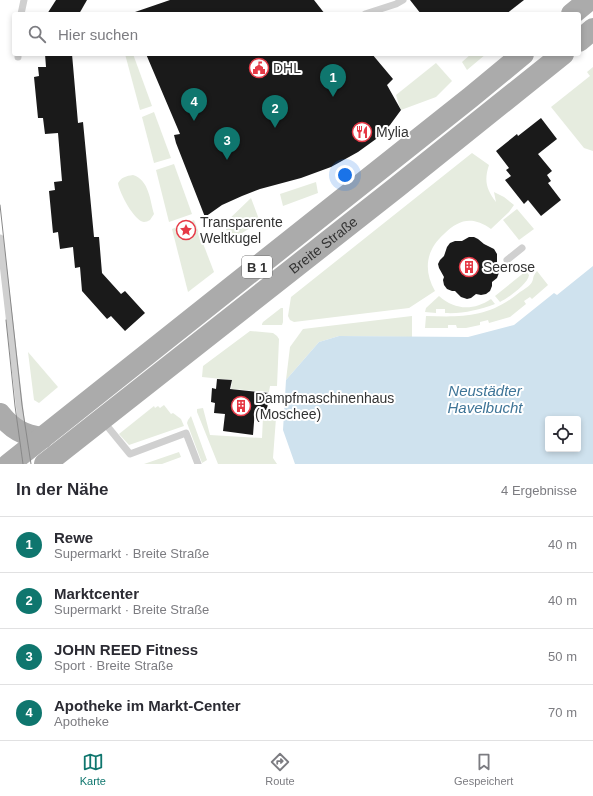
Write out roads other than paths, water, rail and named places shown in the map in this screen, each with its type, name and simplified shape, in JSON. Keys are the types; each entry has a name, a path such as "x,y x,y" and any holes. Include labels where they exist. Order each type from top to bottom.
{"main road":[{"path":"574,12 589,0"},
{"path":"581,39 593,29"},
{"name":"Breite Straße","path":"27,449 465,102 521,56"},
{"name":"Breite Straße","path":"27,449 101,419 403,182 560,56"},
{"path":"0,414 12,427 27,449"}],"lane":[{"path":"21,12 24,0"},
{"path":"371,12 396,4 403,0"},
{"path":"0,238 27,449"},
{"path":"507,260 522,248"},
{"path":"101,419 130,454 186,433 198,464"}],"water":[{"name":"Neustädter Havelbucht","path":"593,266 593,464 295,464 283,430 286,380 319,342 339,336 468,337 514,325 554,293 557,295"}],"tram line":[{"path":"0,205 22,405 31,464"},
{"path":"6,320 23,464"}],"place":[{"name":"DHL","path":"259,68"},
{"name":"Rewe","path":"333,97"},
{"name":"Apotheke im Markt-Center","path":"194,121"},
{"name":"Marktcenter","path":"275,128"},
{"name":"Mylia","path":"362,132"},
{"name":"JOHN REED Fitness","path":"227,160"},
{"name":"Transparente Weltkugel","path":"186,230"},
{"name":"Seerose","path":"469,267"},
{"name":"Dampfmaschinenhaus (Moschee)","path":"241,406"}]}
